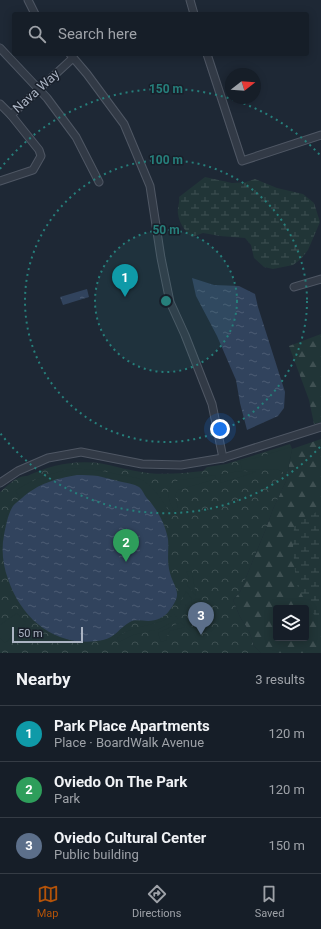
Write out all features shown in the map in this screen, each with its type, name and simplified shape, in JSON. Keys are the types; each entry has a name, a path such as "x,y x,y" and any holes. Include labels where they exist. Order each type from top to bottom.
{"street":[{"path":"28,0 33,12"},
{"path":"190,0 193,12"},
{"path":"0,48 47,98 76,137 99,182"},
{"path":"72,56 124,124 150,186 161,258 170,302 185,335 212,404 223,458"},
{"name":"Nava Way","path":"0,104 11,115 39,90 72,56"},
{"path":"208,56 242,161 321,135"},
{"path":"0,181 33,170 41,156 39,150 11,115"},
{"path":"294,287 321,279"},
{"path":"0,483 18,471 48,458 81,452 142,464 181,465 223,458 321,427"}],"green space":[{"path":"205,177 232,183 246,182 255,179 277,188 303,194 314,203 320,222 308,250 301,259 293,265 273,269 264,267 254,258 251,245 245,238 203,233 192,237 180,221 178,212 179,197"},
{"path":"321,334 321,422 314,424 309,400 289,346"},
{"path":"321,439 321,653 261,653 254,646 249,631 240,617 233,600 240,592 273,509 286,481 292,449"},
{"path":"290,444 292,449 286,481 273,509 240,592 233,600 240,617 249,631 254,646 261,653 0,653 0,492 12,481 53,466 80,462 99,463 155,474 176,474 203,471 207,467 226,464"},
{"path":"291,447 292,449 287,474 277,469 242,469 240,461 252,459"},
{"path":"71,469 96,470 142,480 154,490 170,513 162,522 154,507 140,489 132,484 95,476 76,475 48,482 36,487 18,502 7,522 3,547 0,546 9,510 20,497 15,491 42,477"},
{"path":"238,471 256,472 221,483 220,475"},
{"path":"215,475 216,479 178,490 175,495 178,508 174,510 170,501 169,493 175,482"},
{"path":"321,507 321,619 315,616 296,583 293,547 294,526 304,517 315,513"},
{"path":"186,571 192,572 196,596 187,585 189,577"},
{"path":"186,591 192,599 191,606 180,604"},
{"path":"17,613 26,623 5,643 0,638 0,625"},
{"path":"174,614 178,619 155,631 133,635 119,642 117,638 130,630 161,622"},
{"path":"181,622 185,627 170,631 166,638 167,640 161,642 158,633"}],"water":[{"path":"192,278 214,285 239,286 255,294 285,392 284,408 278,416 247,430 236,380 217,336 196,296"},
{"path":"87,289 89,297 63,305 60,297"},
{"path":"77,475 98,476 133,484 141,489 154,506 165,527 168,539 169,569 177,594 174,604 163,617 151,621 132,621 107,639 87,642 57,636 44,629 32,619 22,608 14,594 5,568 3,552 4,535 8,516 14,505 28,493 41,485 54,480"}],"place":[{"name":"Park Place Apartments","path":"125,297"},
{"name":"Oviedo On The Park","path":"126,562"},
{"name":"Oviedo Cultural Center","path":"201,635"}]}
